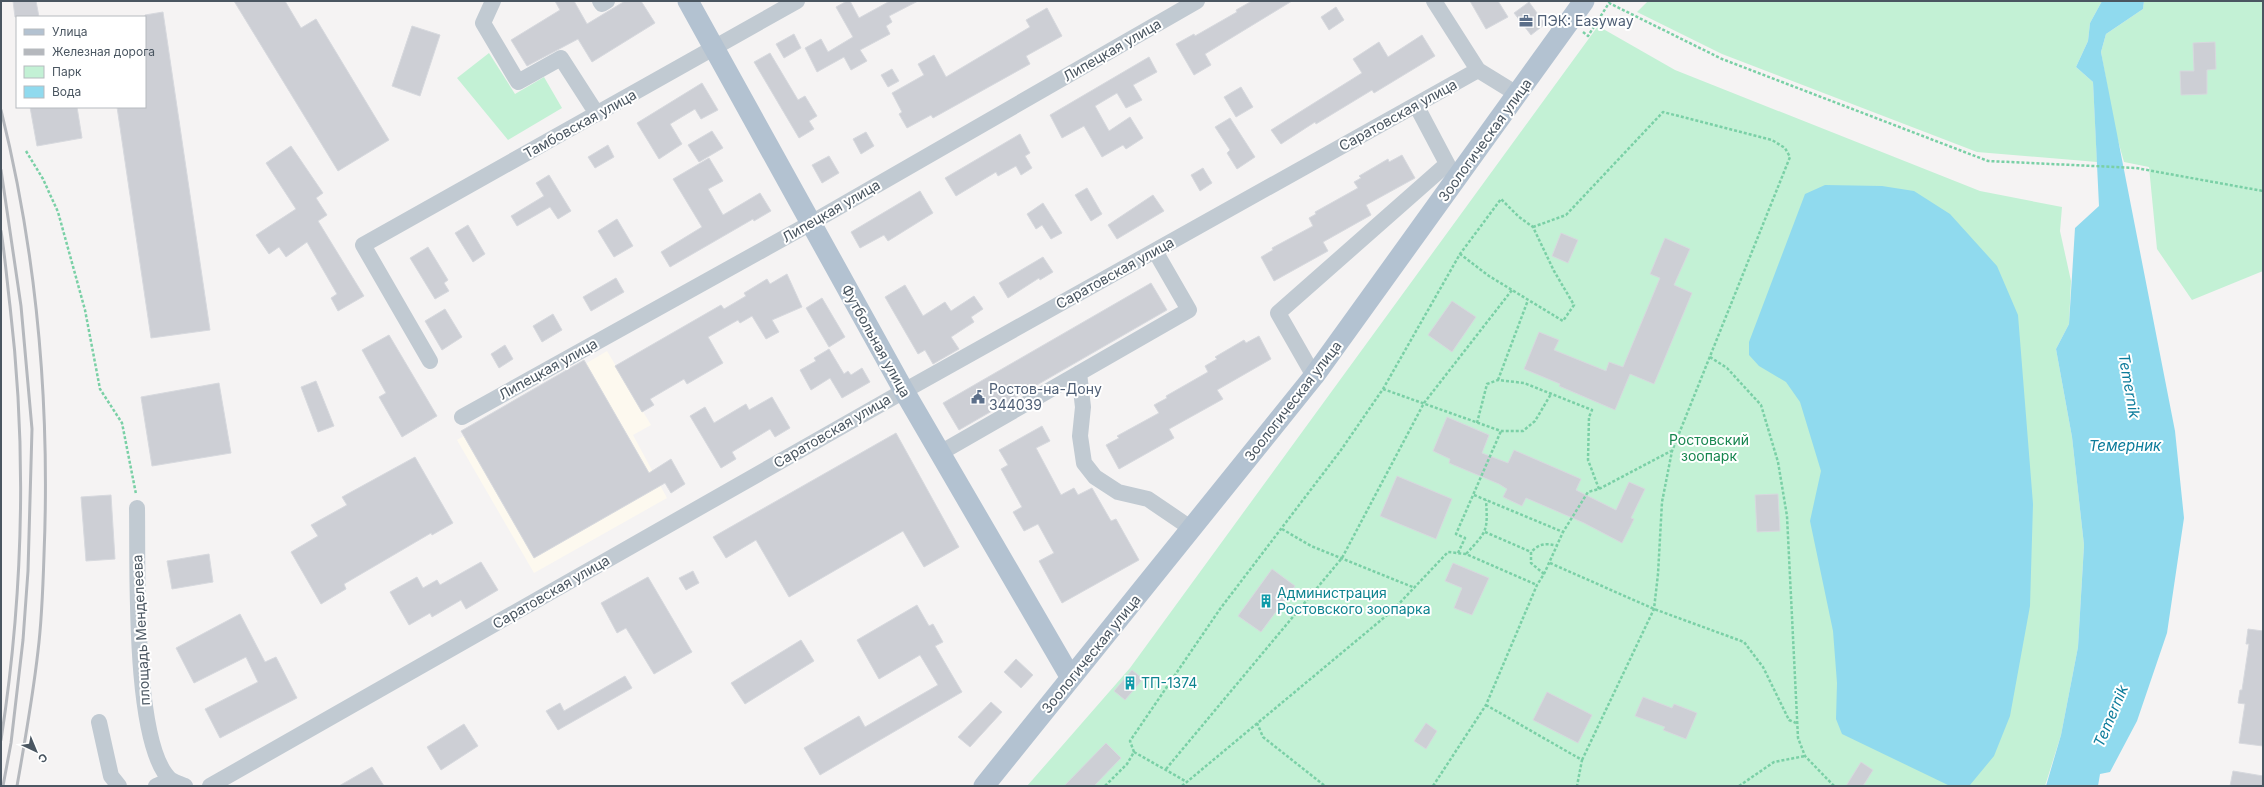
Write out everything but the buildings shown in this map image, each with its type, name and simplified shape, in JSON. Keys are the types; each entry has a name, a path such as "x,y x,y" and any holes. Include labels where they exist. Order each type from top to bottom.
{"main road":[{"name":"Футбольная улица","path":"688,1 904,391 1071,678"},
{"name":"Зоологическая улица","path":"984,786 1314,376 1452,172 1518,94 1584,1"}],"street":[{"path":"493,1 483,24 518,82 561,58 597,114"},
{"path":"600,1 602,4 607,1"},
{"name":"Тамбовская улица","path":"430,361 363,245 797,1"},
{"name":"Липецкая улица","path":"462,417 811,223 1197,1"},
{"path":"1434,1 1478,70 1518,94"},
{"name":"Саратовская улица","path":"210,786 904,391 1478,70"},
{"path":"1314,376 1278,313 1452,172 1416,105"},
{"path":"940,453 1189,310 1154,251"},
{"path":"1079,373 1083,407 1080,436 1084,464 1095,477 1118,492 1148,499 1192,529"},
{"name":"площадь Менделеева","path":"137,508 140,670 145,711 156,756 178,783"},
{"path":"99,722 110,776 119,786"},
{"path":"156,786 178,783"}],"path":[{"path":"1588,36 1610,3 1722,59 1988,161 2136,168 2263,191"},
{"path":"1533,227 1566,215 1663,112 1772,140 1785,148 1789,160 1672,451 1662,502 1658,574 1654,609 1582,760 1577,786"},
{"path":"26,151 43,179 58,212 85,310 100,389 122,423 136,485 137,508"},
{"path":"1187,782 1134,752 1130,741 1220,609 1282,529 1383,389 1460,254 1501,199 1519,217 1533,227 1554,271 1574,305 1563,321 1512,290 1460,254"},
{"path":"1166,769 1342,558 1424,403 1512,290"},
{"path":"1498,380 1528,300"},
{"path":"1710,357 1727,368 1760,405 1778,462 1787,516 1796,723 1798,738 1805,756 1834,786"},
{"path":"1477,423 1487,384 1498,380 1524,383 1592,410 1589,417 1588,460 1599,489"},
{"path":"1383,389 1501,431 1523,431 1535,421 1551,394"},
{"path":"1458,553 1465,538 1456,534 1501,431"},
{"path":"1433,786 1486,705 1537,585 1558,546 1563,532 1588,492 1599,489 1672,451"},
{"path":"1474,495 1563,532"},
{"path":"1466,554 1485,532 1488,525 1486,500"},
{"path":"1282,529 1311,546 1415,588"},
{"path":"1485,532 1531,552"},
{"path":"1544,574 1531,563 1531,552 1538,545 1547,543 1558,546"},
{"path":"1182,786 1392,611 1448,552 1466,554 1537,585"},
{"path":"1550,562 1654,609 1744,642 1763,667 1789,720 1796,723"},
{"path":"1486,705 1582,760"},
{"path":"1257,724 1264,737 1325,786"},
{"path":"1105,786 1126,764 1134,752"},
{"path":"1739,786 1741,783 1774,762 1805,756"}],"shaded area":[{"path":"607,351 651,425 633,435 667,498 534,573 457,440"}],"green space":[{"path":"1648,1 2102,1 2090,23 2088,41 2076,67 2093,82 2097,162 1977,152 1722,54 1637,12"},
{"path":"2144,1 2263,1 2263,271 2192,300 2157,249 2149,167 2124,162 2115,130 2101,52 2106,34 2143,9"},
{"name":"Ростовский зоопарк","path":"1598,26 1675,70 1980,191 2062,207 2060,231 2071,281 2069,324 2056,349 2072,437 2084,545 2078,647 2061,735 2045,786 1027,786 1130,668"},
{"path":"489,53 515,94 544,77 562,108 508,140 457,78"}],"water":[{"name":"Темерник","path":"2102,1 2144,1 2143,9 2106,34 2101,52 2175,431 2184,518 2167,633 2137,721 2110,772 2100,774 2098,786 2046,786 2061,735 2078,647 2084,545 2072,437 2056,349 2069,324 2075,228 2099,206 2093,82 2076,67 2088,41 2090,23"},
{"path":"1825,185 1882,186 1914,191 1950,214 1997,266 2018,315 2033,504 2030,606 2010,716 1994,756 1970,785 1950,786 1842,734 1836,719 1837,683 1833,631 1810,521 1821,471 1800,402 1786,382 1759,366 1749,355 1749,342 1805,194"}],"railway":[{"path":"1,110 24,220 32,275 43,387 45,443 43,579 40,627 36,668 17,786"},
{"path":"1,170 21,306 32,429 28,571 23,640 11,743 3,786"},
{"path":"1,231 15,360 19,414 20,469 18,578 14,632 1,740"}],"place":[{"name":"ПЭК: Easyway","path":"1526,21"},
{"name":"Ростов-на-Дону 344039","path":"978,397"},
{"name":"Администрация Ростовского зоопарка","path":"1266,601"},
{"name":"ТП-1374","path":"1130,683"}],"water label":[{"name":"Temernik","path":"2129,386"},
{"name":"Temernik","path":"2111,716"}]}
